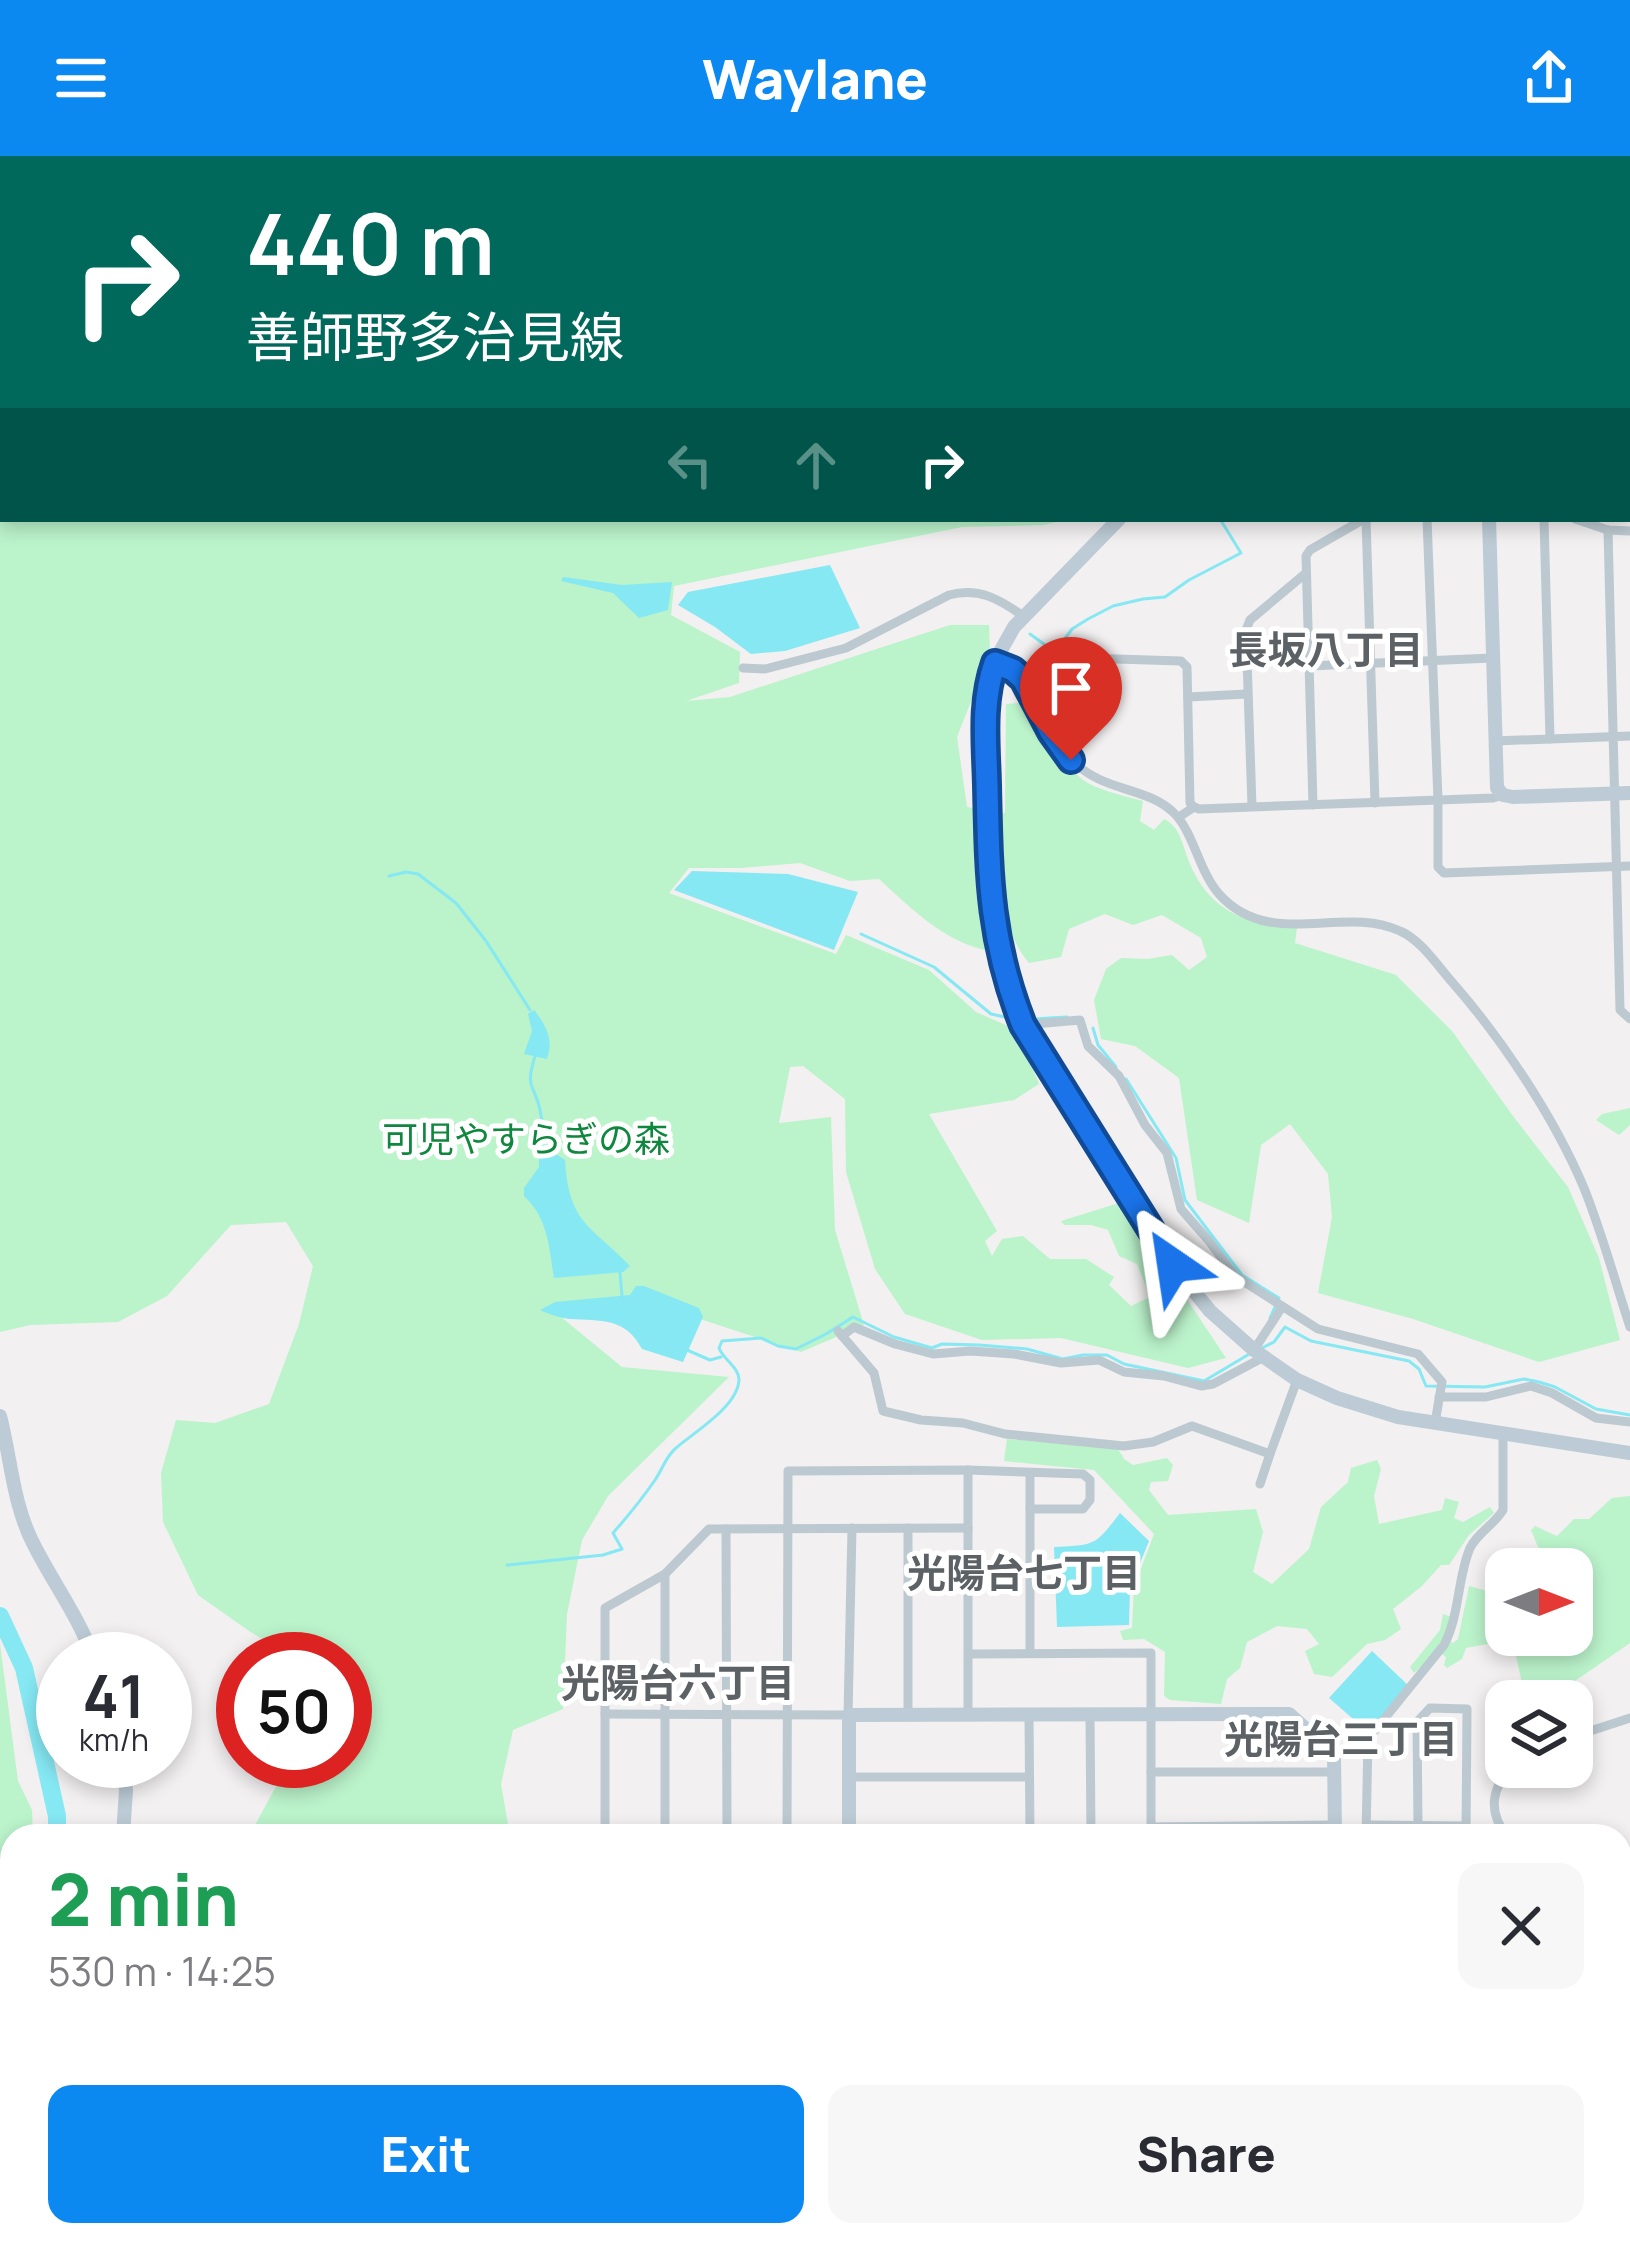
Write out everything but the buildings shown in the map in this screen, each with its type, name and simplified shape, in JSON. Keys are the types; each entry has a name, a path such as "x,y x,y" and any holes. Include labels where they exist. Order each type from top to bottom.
{"main road":[{"path":"1116,522 1023,616 1006,639 989,686 991,907 998,950 1023,1025 1173,1265 1210,1311 1297,1380 1398,1418 1630,1453"},
{"path":"1489,522 1496,788 1503,795 1622,793"},
{"path":"0,1416 14,1488 28,1529 83,1632"},
{"path":"849,1824 848,1715 1151,1712 1289,1714 1334,1754 1335,1824"},
{"path":"124,1824 126,1788"}],"street":[{"path":"1313,805 1306,556 1360,522"},
{"path":"1365,522 1375,802"},
{"path":"1427,522 1438,867 1444,873 1630,866"},
{"path":"1544,522 1550,739"},
{"path":"1584,522 1630,531"},
{"path":"1608,530 1612,737 1622,793 1617,866 1620,1010 1630,1019"},
{"path":"1252,806 1246,630 1250,620 1306,573"},
{"path":"743,668 765,669 846,648 962,592 988,594 1023,616"},
{"path":"1083,658 1181,661 1187,667 1190,803 1199,809 1503,795"},
{"path":"1310,666 1492,658"},
{"path":"995,663 1023,679 1071,760 1095,780 1160,802 1178,817 1203,870 1218,893 1239,911 1302,925 1373,922 1403,931 1421,947 1528,1082 1583,1187 1630,1327"},
{"path":"1187,697 1247,694"},
{"path":"1494,741 1630,736"},
{"path":"1178,817 1194,807"},
{"path":"1023,1025 1080,1020 1088,1046 1119,1076 1144,1125 1167,1153 1181,1209 1234,1276 1318,1329 1418,1354 1440,1390 1435,1423"},
{"path":"1270,1454 1192,1426 1153,1442 1124,1446 1005,1434 883,1411 874,1373 840,1334 862,1329 932,1354 1014,1354 1061,1364 1099,1360 1124,1372 1164,1376 1201,1387 1213,1384 1258,1350 1282,1307"},
{"path":"1260,1484 1297,1380"},
{"path":"1440,1390 1486,1397 1531,1386 1596,1418 1630,1422"},
{"path":"1366,1824 1368,1739 1452,1630 1468,1553 1476,1537 1503,1510 1503,1435"},
{"path":"968,1469 968,1714"},
{"path":"787,1824 788,1471 968,1469 1083,1474 1090,1480 1090,1500 1083,1509 1030,1509"},
{"path":"1030,1474 1030,1652"},
{"path":"605,1714 848,1715 852,1528"},
{"path":"908,1528 908,1715"},
{"path":"605,1824 605,1608 665,1574 709,1529 968,1528"},
{"path":"726,1529 727,1824"},
{"path":"665,1574 665,1824"},
{"path":"969,1654 1151,1653 1151,1824"},
{"path":"1418,1824 1417,1722 1430,1708 1467,1709 1466,1824"},
{"path":"1090,1714 1091,1824"},
{"path":"1029,1715 1030,1824"},
{"path":"1593,1730 1630,1718"},
{"path":"1151,1772 1335,1772"},
{"path":"849,1777 1029,1777"},
{"path":"1497,1788 1492,1804 1500,1824"}],"green space":[{"name":"可児やすらぎの森","path":"0,522 1056,522 962,527 674,586 671,615 740,652 739,683 686,701 730,697 950,625 989,625 990,653 957,737 967,807 1005,813 1006,704 1032,702 1056,750 1084,781 1143,801 1140,821 1154,830 1164,819 1174,826 1196,876 1230,912 1297,928 1295,943 1396,975 1452,1031 1568,1187 1599,1258 1620,1340 1539,1362 1318,1293 1332,1217 1328,1174 1290,1124 1261,1145 1249,1223 1197,1200 1179,1078 1135,1046 1101,1039 1094,1000 1106,969 1121,958 1172,955 1189,970 1207,957 1201,938 1162,915 1133,925 1105,914 1069,929 1061,957 1029,963 1007,920 999,839 980,840 990,951 944,933 879,879 850,881 800,863 689,868 669,893 836,954 846,935 929,970 976,1012 1017,1030 1039,1084 1014,1100 929,1114 997,1231 985,1241 992,1256 1002,1239 1023,1236 1050,1259 1086,1259 1114,1277 1109,1285 1131,1306 1150,1297 1137,1264 1119,1256 1108,1230 1061,1221 1122,1202 1226,1358 1188,1368 1061,1338 982,1340 905,1314 875,1269 846,1172 845,1099 803,1066 790,1067 779,1123 831,1117 835,1230 864,1325 801,1352 639,1299 573,1319 561,1317 622,1367 729,1377 608,1496 582,1540 567,1614 563,1709 513,1730 501,1784 508,1824 256,1824 275,1788 372,1788 372,1632 251,1632 198,1595 163,1522 161,1473 176,1420 215,1423 269,1404 299,1324 313,1266 286,1222 231,1225 167,1296 118,1322 30,1325 0,1332"},
{"path":"1630,1108 1630,1125 1619,1135 1596,1120 1602,1114"},
{"path":"1007,1439 1118,1449 1133,1465 1167,1458 1173,1465 1168,1481 1151,1482 1149,1490 1168,1515 1256,1509 1263,1532 1253,1572 1272,1584 1309,1549 1321,1507 1348,1482 1351,1468 1377,1460 1381,1469 1374,1496 1379,1524 1442,1510 1445,1498 1459,1502 1454,1518 1463,1522 1490,1507 1494,1513 1469,1535 1449,1565 1441,1565 1393,1609 1401,1629 1385,1640 1367,1644 1332,1677 1314,1674 1305,1651 1319,1644 1307,1629 1277,1626 1247,1642 1240,1668 1227,1679 1221,1704 1170,1700 1164,1696 1165,1652 1144,1639 1123,1640 1120,1631 1132,1628 1134,1587 1154,1534 1094,1470 1004,1461"},
{"path":"1630,1496 1630,1643 1576,1680 1521,1680 1516,1656 1593,1656 1593,1548 1538,1548 1531,1530 1535,1526 1557,1536 1574,1519 1589,1519 1612,1498"},
{"path":"1469,1586 1484,1590 1485,1644 1466,1648 1462,1659 1447,1668 1446,1657 1438,1651 1414,1673 1410,1667 1440,1630 1443,1614 1452,1617 1445,1639 1453,1643 1458,1639"},
{"path":"0,1644 18,1781 32,1810 33,1824 0,1824"}],"water":[{"path":"830,565 860,628 785,651 751,654 678,605 688,592"},
{"path":"563,577 622,585 672,582 668,610 639,618 613,593 561,581"},
{"path":"692,871 788,874 858,892 834,950 674,890"},
{"path":"534,1010 548,1033 547,1059 524,1054 532,1031 528,1014"},
{"path":"542,1145 565,1160 577,1211 630,1266 623,1272 554,1278 543,1223 524,1196 524,1188 539,1167"},
{"path":"636,1286 699,1308 703,1317 683,1362 642,1349 620,1326 540,1310 555,1302 630,1295"},
{"path":"1120,1513 1149,1541 1130,1588 1129,1625 1057,1627 1054,1547 1093,1542"},
{"path":"1372,1651 1410,1687 1367,1731 1329,1698"}],"waterway":[{"path":"1030,634 1055,652 1072,629 1088,619 1113,606 1165,597 1241,553 1222,522"},
{"path":"389,876 418,874 456,903 530,1010"},
{"path":"861,934 934,967 991,1014 1014,1019"},
{"path":"1033,1019 1067,1017"},
{"path":"1093,1028 1098,1045 1116,1067"},
{"path":"536,1053 531,1081 541,1115 543,1147"},
{"path":"1126,1079 1176,1158 1185,1200 1242,1275 1279,1298 1270,1318"},
{"path":"620,1273 625,1298"},
{"path":"507,1565 622,1549 613,1533 673,1451 724,1409 737,1389 738,1375 719,1348 722,1341 761,1338 796,1349 853,1317 894,1337 932,1348 942,1344 1027,1349 1063,1359 1107,1355 1124,1364 1204,1381 1251,1353"},
{"path":"1260,1349 1274,1342 1285,1327 1311,1341 1409,1361 1419,1369 1426,1386 1485,1387 1524,1379 1555,1387 1596,1409 1630,1415"},
{"path":"687,1350 710,1360 721,1357"},
{"path":"0,1616 24,1668 57,1824"}],"district":[{"name":"長坂八丁目","path":"1326,650"},
{"name":"光陽台七丁目","path":"1024,1573"},
{"name":"光陽台六丁目","path":"678,1683"},
{"name":"光陽台三丁目","path":"1341,1739"}],"route":[{"path":"1071,760 1023,679 995,663 986,709 988,854 991,907 1010,991 1023,1025 1173,1265"}]}
